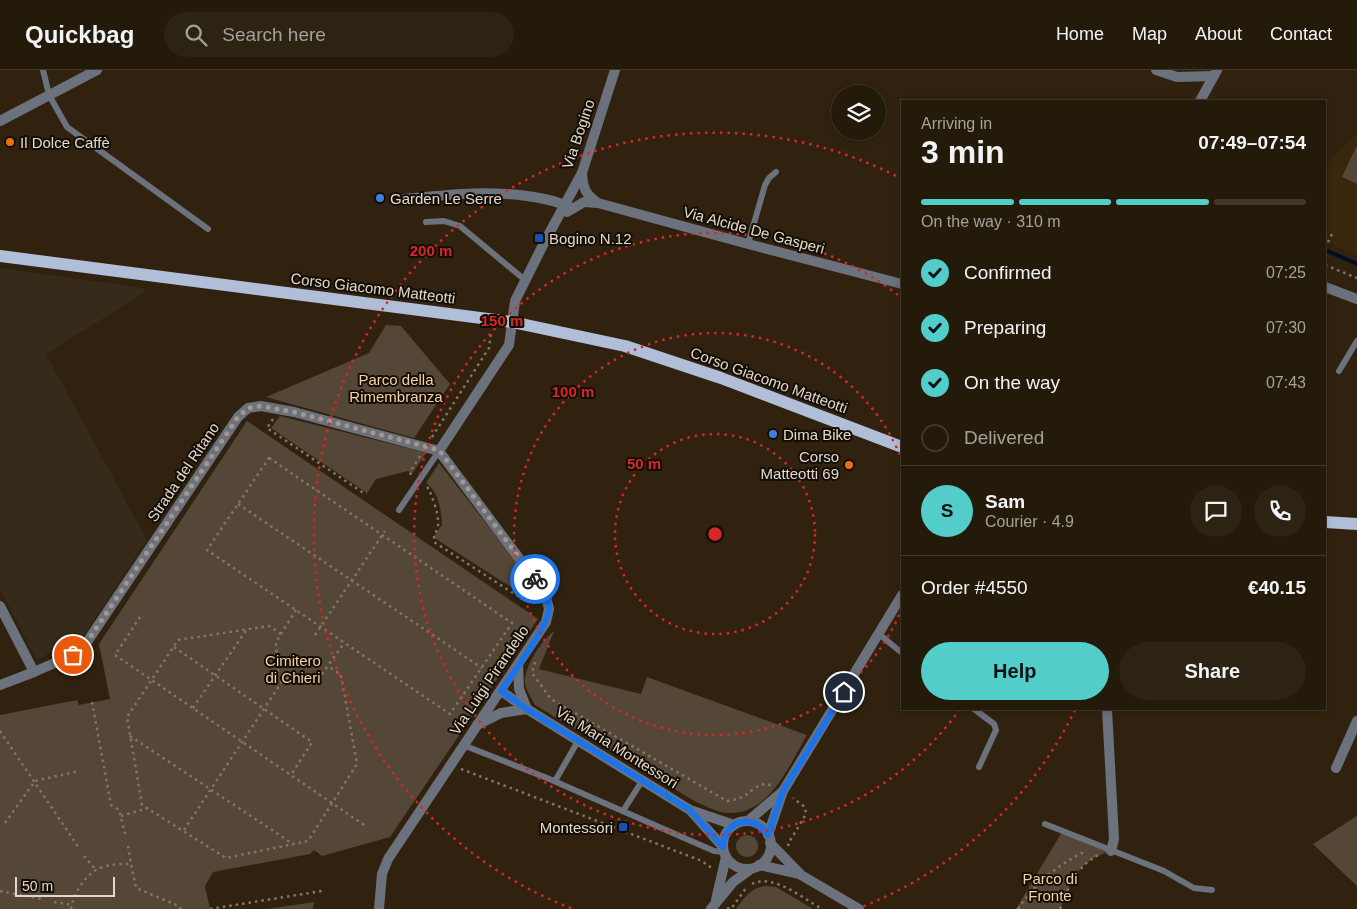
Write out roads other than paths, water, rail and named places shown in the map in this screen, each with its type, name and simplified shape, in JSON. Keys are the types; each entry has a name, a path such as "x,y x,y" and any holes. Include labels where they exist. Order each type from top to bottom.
{"main road":[{"name":"Corso Giacomo Matteotti","path":"0,256 512,322 625,346 721,378 901,447"},
{"path":"1326,522 1357,524"}],"street":[{"path":"0,121 97,70"},
{"name":"Via Bogino","path":"568,206 589,155 615,70"},
{"path":"1156,70 1177,77 1216,73"},
{"path":"1201,100 1216,73"},
{"path":"582,173 583,188 588,196 598,202"},
{"path":"404,199 478,192 501,192 538,198 568,206 554,225 515,301 509,345 439,450"},
{"name":"Via Alcide De Gasperi","path":"568,206 584,202 598,202 901,284"},
{"path":"1326,287 1357,299"},
{"name":"Strada del Ritano","path":"0,686 73,655 85,645 238,417 248,408 261,406 280,410 439,450"},
{"name":"Via Luigi Pirandello","path":"379,909 382,874 388,859 546,622 549,609 545,593 439,450"},
{"path":"717,906 733,882 756,867 768,856 769,839 783,791 901,597"},
{"path":"0,606 34,672"},
{"path":"476,726 501,714 527,709 519,689 518,665"},
{"name":"Via Maria Montessori","path":"501,691 690,810 734,825"},
{"path":"1107,710 1114,839 1108,849"},
{"path":"1336,768 1357,721"},
{"path":"717,906 725,834 734,825 748,821 783,791"},
{"name":"Via Maria Montessori","path":"690,810 724,852"},
{"path":"748,821 760,825 769,839 801,875 859,909"},
{"path":"724,852 737,867 744,869 756,867 801,875"}],"lane":[{"path":"43,70 49,95 67,127 208,229"},
{"path":"748,244 765,185 776,172"},
{"path":"426,222 444,221 460,226 525,280"},
{"path":"1339,371 1357,341"},
{"path":"399,510 439,450"},
{"path":"879,634 901,652"},
{"path":"975,710 994,724 996,730 979,767"},
{"path":"555,781 578,741"},
{"path":"463,745 555,781 714,851 724,852"},
{"path":"623,811 642,781"},
{"path":"1045,824 1164,872 1194,888 1212,890"}],"waterway":[{"path":"1326,250 1357,264"}],"place":[{"name":"Il Dolce Caffè","path":"10,142"},
{"name":"Garden Le Serre","path":"380,198"},
{"name":"Bogino N.12","path":"539,238"},
{"name":"Dima Bike","path":"773,434"},
{"name":"Corso Matteotti 69","path":"849,465"},
{"name":"Montessori","path":"623,827"}],"park label":[{"name":"Parco della Rimembranza","path":"396,388"},
{"name":"Cimitero di Chieri","path":"293,668"},
{"name":"Parco di Fronte","path":"1050,886"}]}
